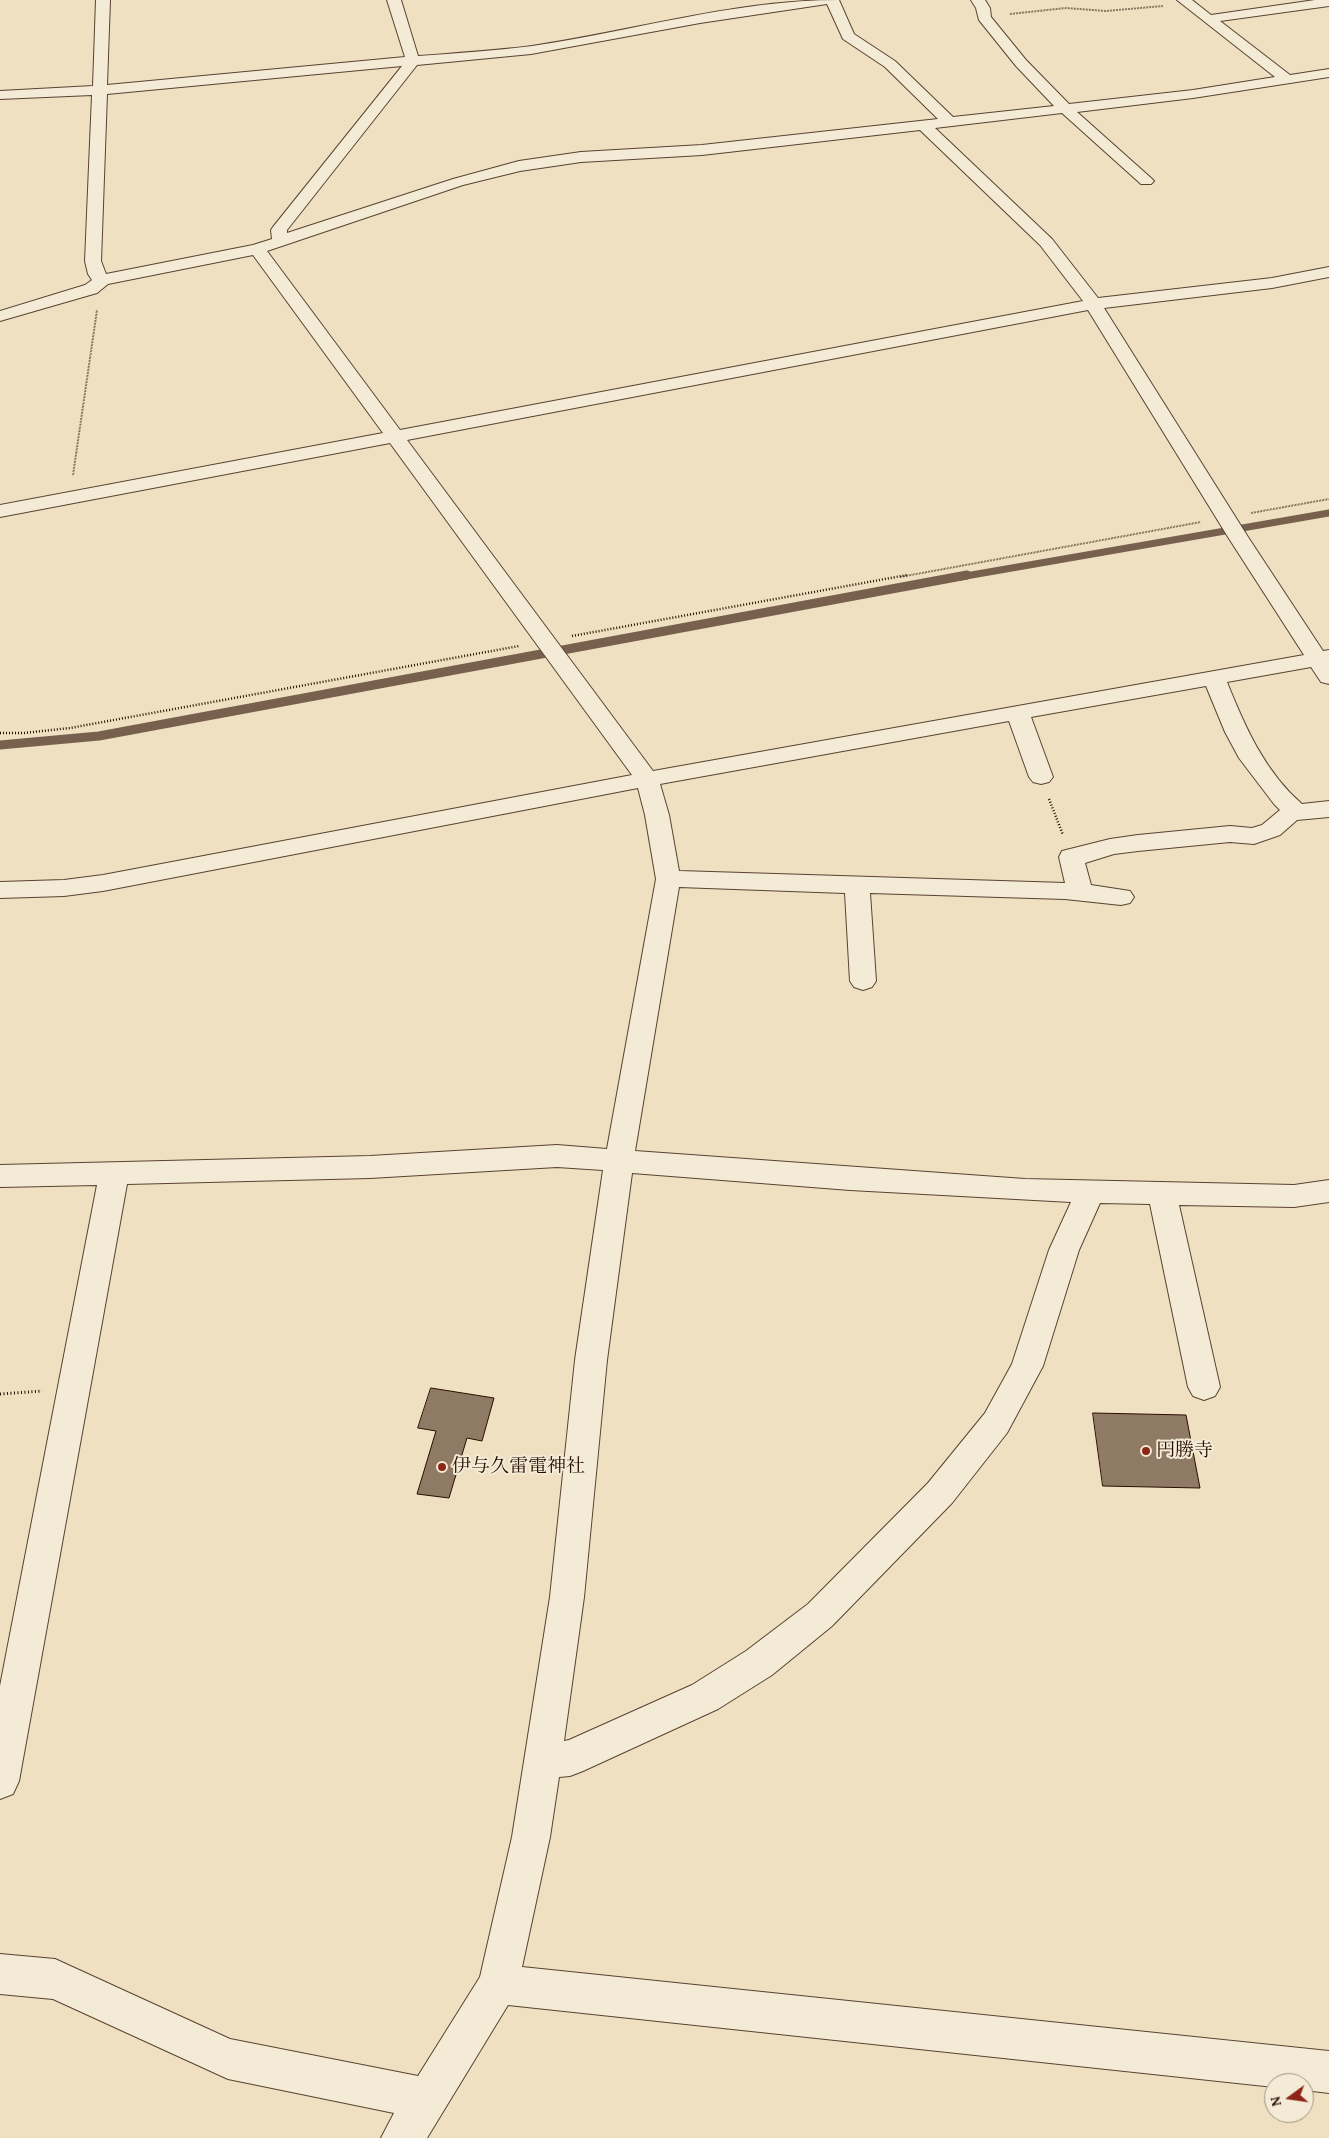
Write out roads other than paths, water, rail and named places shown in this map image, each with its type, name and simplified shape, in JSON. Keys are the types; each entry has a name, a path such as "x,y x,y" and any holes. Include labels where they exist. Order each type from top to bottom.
{"street":[{"path":"102,280 96,274 93,261 98,90 103,0"},
{"path":"394,0 413,61"},
{"path":"0,95 98,90 555,47 700,19 826,0"},
{"path":"832,0 848,36 890,64 950,122"},
{"path":"978,0 983,8 984,17 1021,63 1066,108 1146,181"},
{"path":"1186,2 1286,79"},
{"path":"1208,19 1329,2"},
{"path":"280,242 279,230 413,61"},
{"path":"0,316 91,289 102,280 257,249 458,182 519,166 581,157 702,150 924,126 1193,94 1329,73"},
{"path":"0,890 64,888 102,884 646,779 1214,678 1325,665 1231,526 1094,304 1046,242 924,126"},
{"path":"257,249 646,779 657,815 668,879 619,1160 591,1360 566,1597 531,1837 498,1984 402,2138"},
{"path":"0,511 397,438 1094,304 1272,283 1329,272"},
{"path":"1214,678 1236,732 1252,758 1282,799 1297,812"},
{"path":"1018,713 1040,777"},
{"path":"1080,893 1071,856 1090,854 1110,847 1138,843 1230,834 1254,836 1271,830 1288,815 1297,812 1329,809"},
{"path":"668,879 1080,893 1121,897"},
{"path":"857,886 863,981"},
{"path":"0,1176 370,1167 557,1156 850,1179 1025,1190 1294,1196 1329,1191"},
{"path":"0,1781 114,1174"},
{"path":"543,1760 570,1758 631,1732 705,1697 759,1663 820,1615 940,1493 996,1423 1027,1366 1064,1250 1086,1202 1086,1191"},
{"path":"1162,1193 1204,1386"},
{"path":"0,1974 55,1979 228,2060 428,2099"},
{"path":"498,1984 1329,2072"}],"waterway":[{"path":"960,577 1329,513"},
{"path":"0,745 99,736 967,575"}],"place":[{"name":"円勝寺","path":"1146,1451"},
{"name":"伊与久雷電神社","path":"442,1467"}]}
